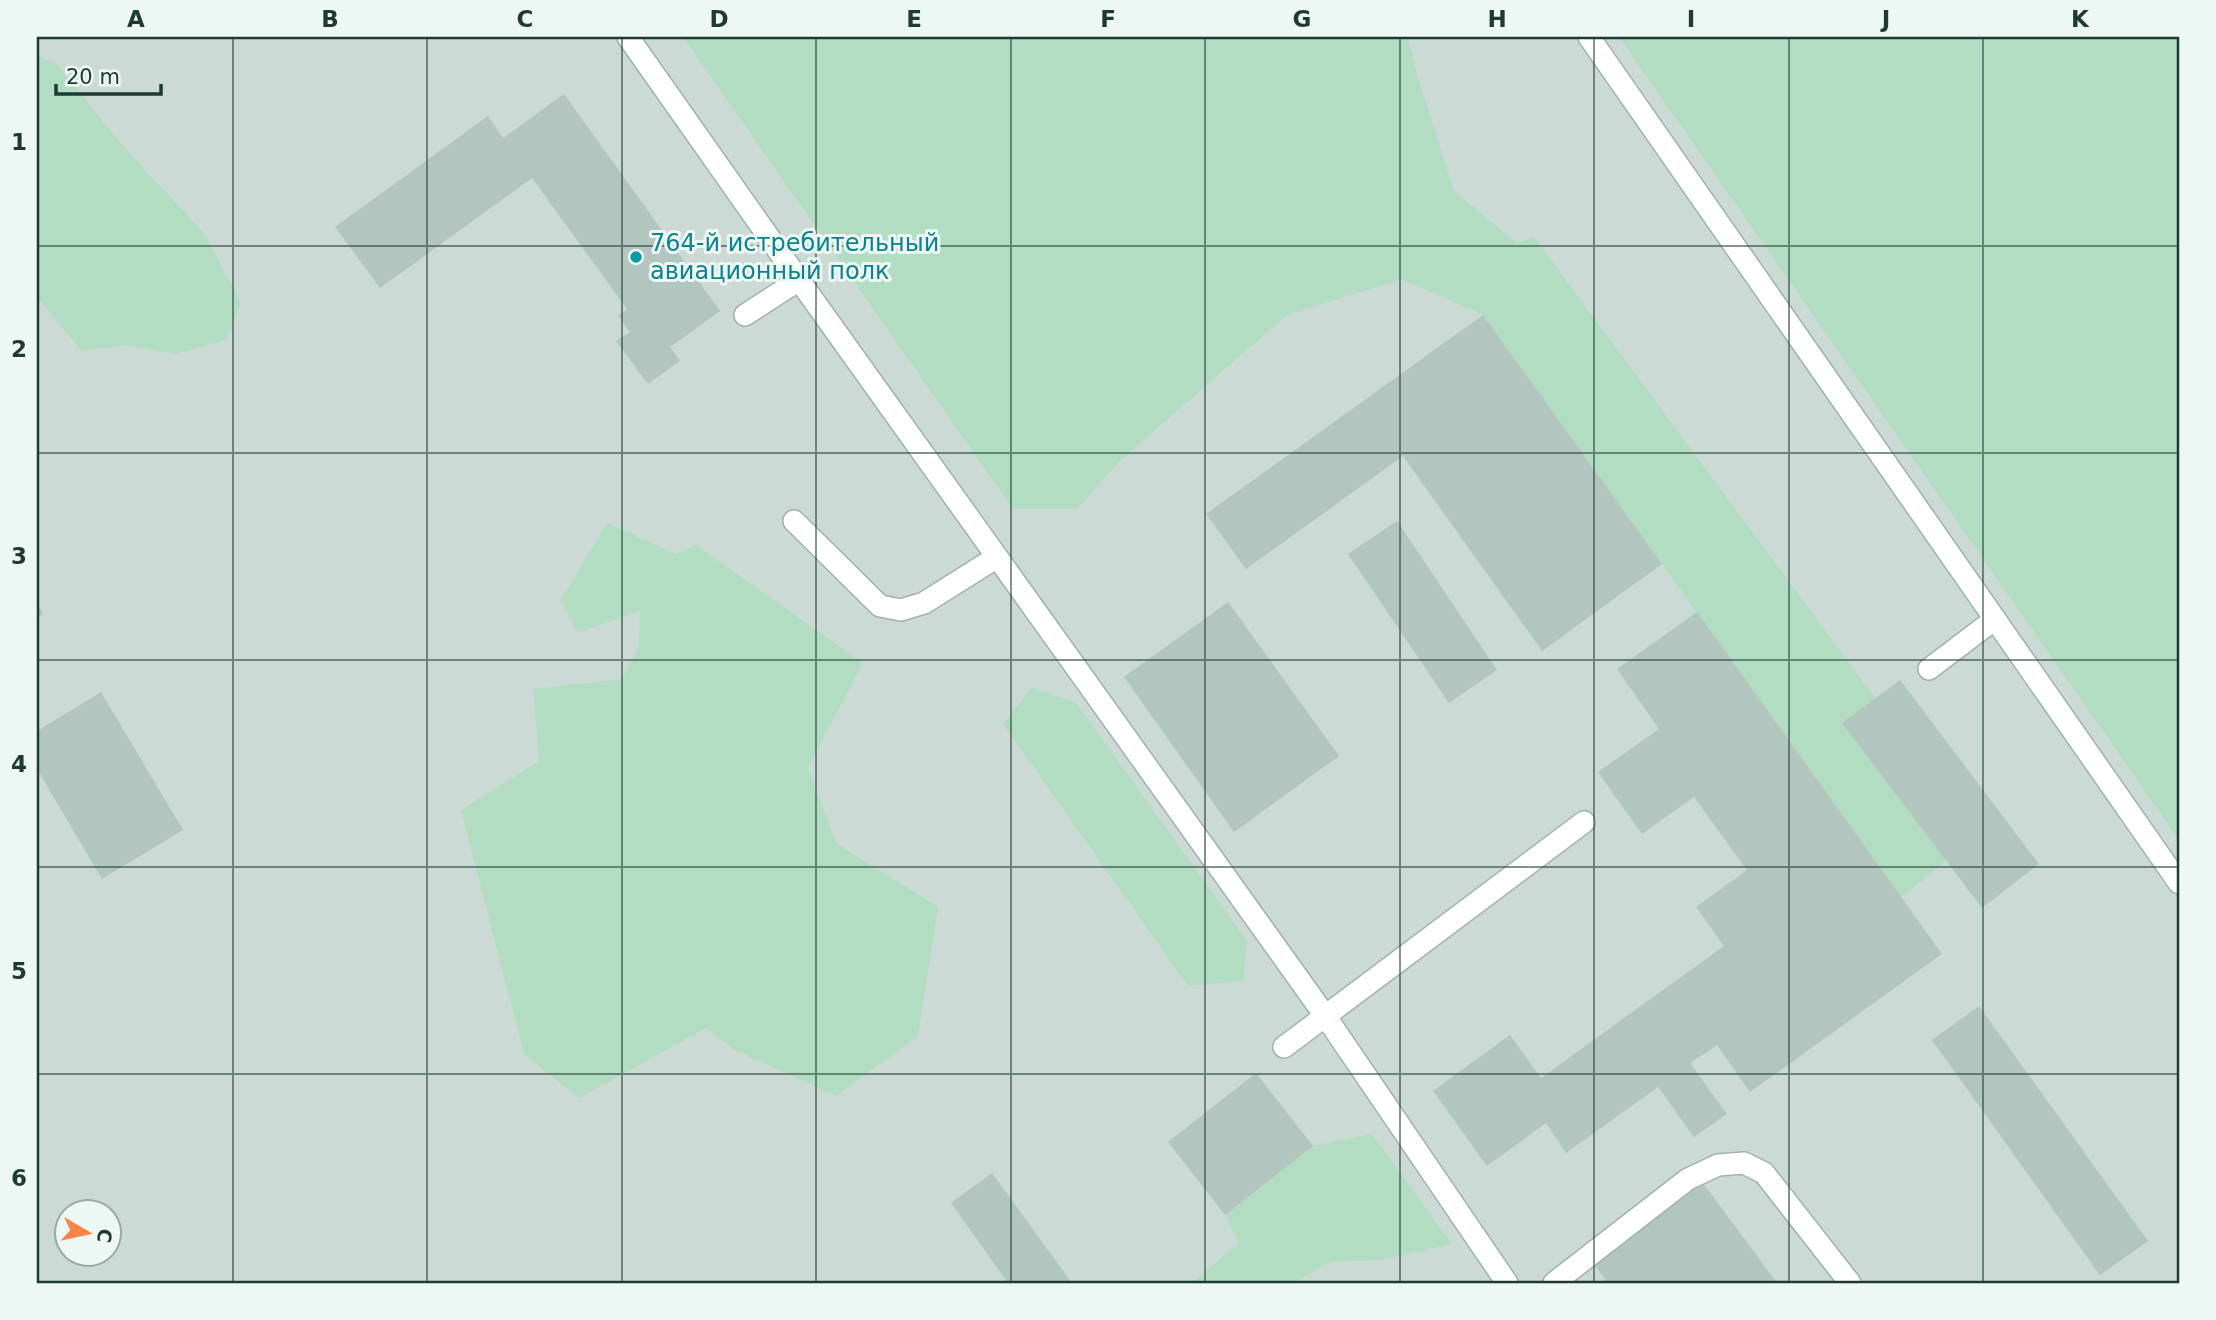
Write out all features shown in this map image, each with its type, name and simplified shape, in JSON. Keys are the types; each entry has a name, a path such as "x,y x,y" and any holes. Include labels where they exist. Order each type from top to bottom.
{"lane":[{"path":"628,37 1326,1017 1507,1283"},
{"path":"1589,37 2179,883"},
{"path":"745,315 799,280"},
{"path":"794,521 880,606 901,610 924,603 997,557"},
{"path":"1929,669 1995,619"},
{"path":"1284,1047 1584,822"},
{"path":"1554,1283 1688,1178 1718,1165 1744,1163 1764,1173 1850,1283"}],"shaded area":[{"path":"37,37 2179,37 2179,1283 37,1283"}],"green space":[{"path":"683,37 1408,37 1418,78 1454,191 1517,243 1534,237 1875,698 1843,723 1947,861 1901,897 1483,315 1402,279 1287,315 1121,460 1077,509 1013,509"},
{"path":"1619,37 2179,37 2179,840"},
{"path":"37,56 57,64 121,144 203,232 241,302 226,340 175,354 126,345 82,351 37,297"},
{"path":"607,523 676,554 696,545 863,663 808,768 837,844 938,907 918,1036 836,1096 735,1050 706,1028 579,1098 524,1054 461,810 539,761 533,689 622,679 639,646 640,611 577,633 561,600"},
{"path":"1032,687 1077,704 1247,941 1243,981 1188,986 1003,724"},
{"path":"1372,1134 1452,1244 1381,1260 1331,1262 1292,1283 1192,1283 1239,1243 1225,1215 1313,1146"}],"building":[{"name":"764-й истребительный авиационный полк","path":"564,94 720,311 670,347 680,361 648,384 616,341 630,332 618,316 627,309 532,178 380,288 335,227 488,116 503,138"},
{"path":"1483,315 1662,564 1542,651 1403,456 1246,569 1206,514"},
{"path":"1397,521 1497,670 1449,703 1348,554"},
{"path":"1228,602 1339,756 1234,832 1124,677"},
{"path":"37,603 43,614 37,618"},
{"path":"1697,612 1942,954 1750,1092 1717,1045 1690,1063 1727,1114 1694,1137 1658,1087 1566,1153 1546,1123 1487,1166 1433,1091 1510,1035 1541,1078 1724,946 1696,907 1747,870 1694,797 1642,834 1598,772 1659,729 1617,669"},
{"path":"1900,680 2039,864 1982,908 1842,723"},
{"path":"101,692 183,830 102,879 37,769 37,731"},
{"path":"1979,1006 2148,1241 2100,1275 1932,1040"},
{"path":"1256,1073 1313,1146 1225,1215 1168,1142"},
{"path":"992,1173 1072,1283 1008,1283 951,1203"},
{"path":"1703,1183 1777,1283 1608,1283 1594,1264"}],"place":[{"name":"764-й истребительный авиационный полк","path":"636,257"}]}
